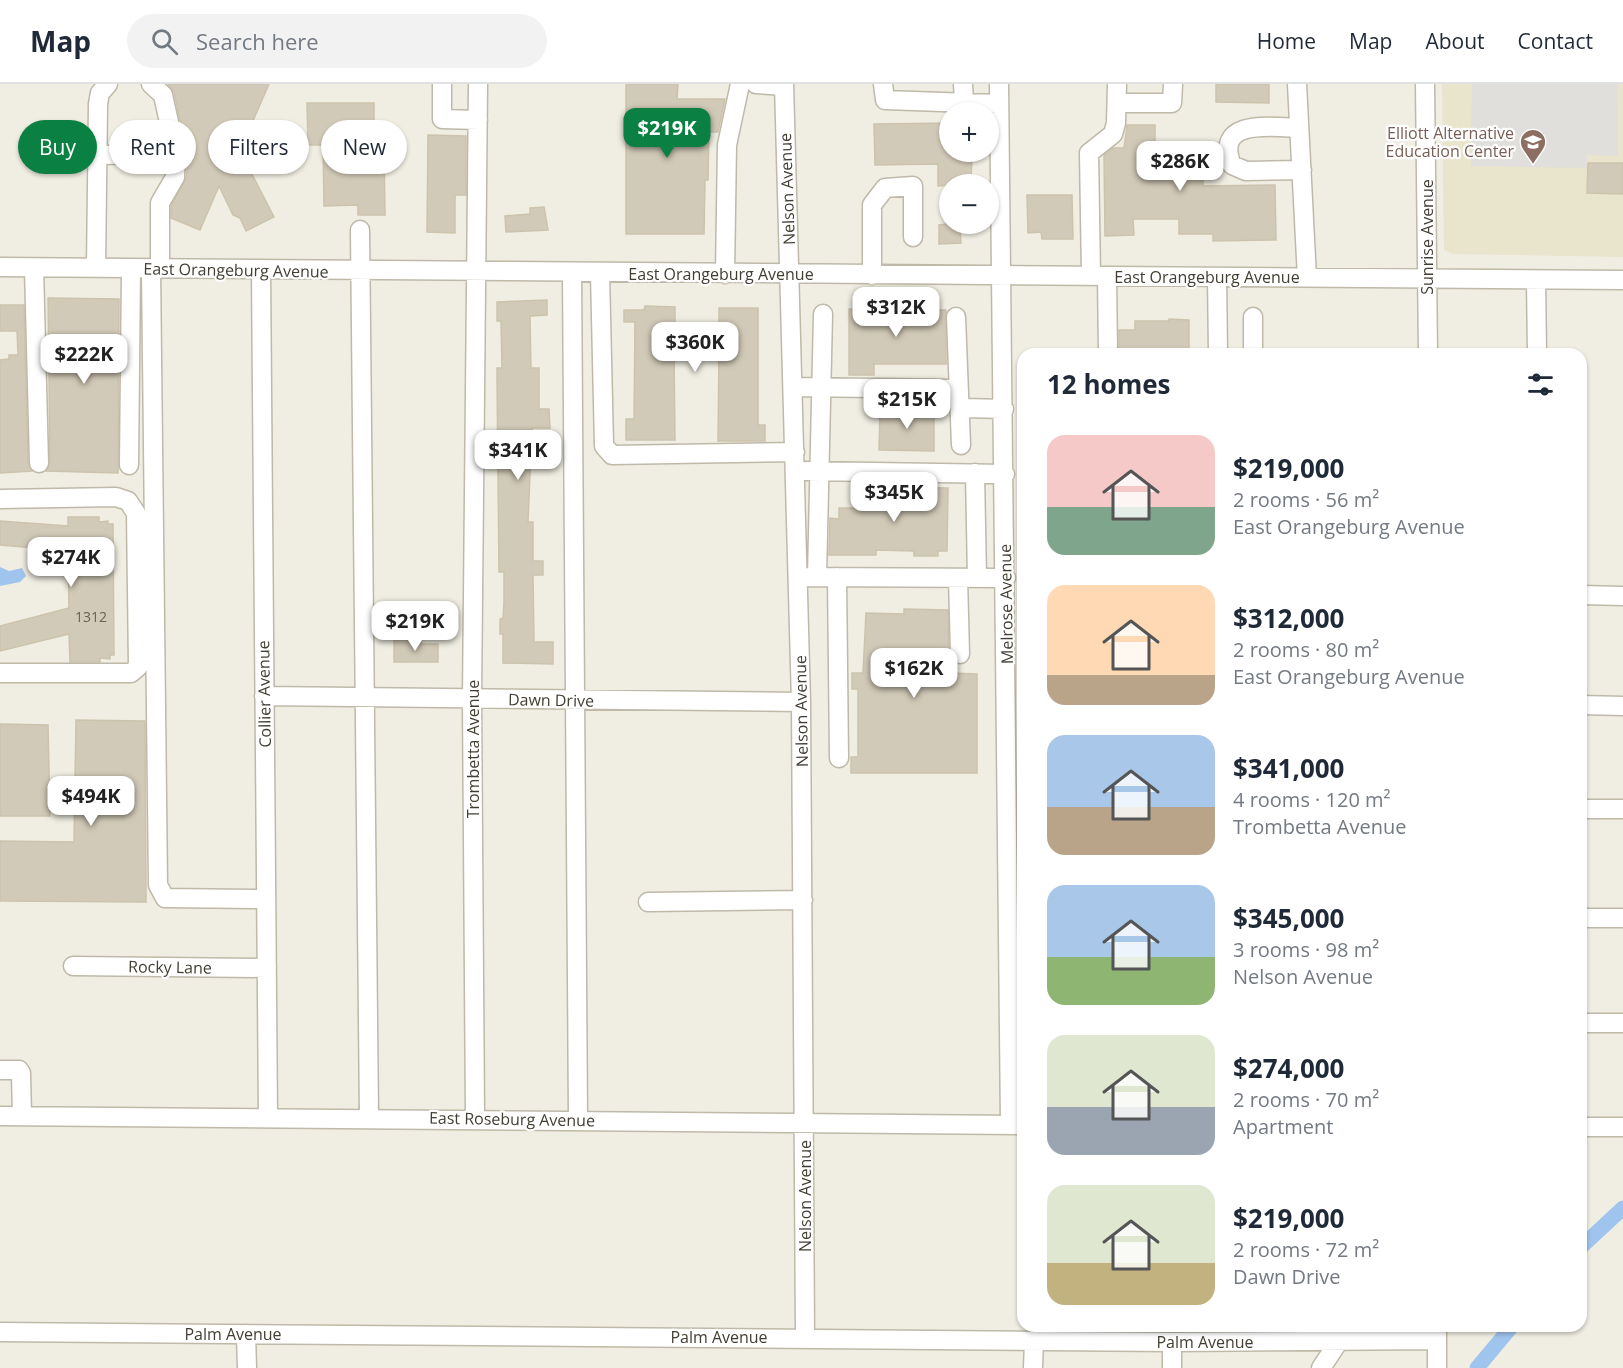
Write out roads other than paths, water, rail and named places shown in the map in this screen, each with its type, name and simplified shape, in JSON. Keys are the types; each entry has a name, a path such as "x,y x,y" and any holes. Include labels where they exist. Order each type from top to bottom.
{"street":[{"path":"108,84 100,93 98,104 97,155 109,155"},
{"path":"151,84 162,95 168,120"},
{"path":"442,84 442,119 478,120"},
{"name":"Trombetta Avenue","path":"475,1118 472,699 478,84"},
{"path":"725,274 727,145 740,84"},
{"path":"756,84 784,85"},
{"path":"883,84 885,100 939,102"},
{"path":"963,84 964,102"},
{"name":"Melrose Avenue","path":"999,84 999,102"},
{"path":"1107,348 1089,153 1113,134 1118,103 1117,84"},
{"path":"1118,103 1172,103 1173,84"},
{"path":"1297,84 1308,278"},
{"name":"Sunrise Avenue","path":"1425,84 1428,348"},
{"name":"Nelson Avenue","path":"784,85 801,702 806,1122 805,1337"},
{"name":"Melrose Avenue","path":"999,104 1006,578 1015,702 1017,1125"},
{"path":"1299,128 1256,127 1239,131 1232,138 1229,153 1232,165 1246,171 1302,170"},
{"path":"96,268 97,174"},
{"path":"175,174 160,203 156,269 158,885 165,898 267,899"},
{"path":"872,275 872,204 885,188 913,186 913,237"},
{"path":"360,230 369,1118"},
{"name":"East Orangeburg Avenue","path":"0,267 1623,280"},
{"path":"34,268 39,463"},
{"path":"129,465 131,269"},
{"name":"Collier Avenue","path":"261,270 268,1117"},
{"path":"572,273 578,1119"},
{"path":"600,273 604,446 612,455 795,452"},
{"path":"1218,277 1218,348"},
{"path":"1536,279 1537,348"},
{"path":"817,577 823,314"},
{"path":"956,317 961,445"},
{"path":"1253,317 1253,348"},
{"path":"793,387 959,397"},
{"path":"959,397 965,408 1004,409"},
{"path":"794,430 820,430"},
{"path":"795,471 1005,474"},
{"path":"975,473 977,578"},
{"path":"0,499 116,497 128,501 136,513 138,667 131,673 0,673"},
{"path":"798,577 1006,578"},
{"path":"837,577 838,758"},
{"path":"958,578 960,654"},
{"path":"1587,595 1623,596"},
{"name":"Dawn Drive","path":"264,696 801,702"},
{"path":"1587,705 1623,706"},
{"path":"1587,809 1623,809"},
{"path":"648,902 803,900"},
{"path":"1587,918 1623,918"},
{"name":"Rocky Lane","path":"73,966 267,968"},
{"path":"1587,1023 1623,1023"},
{"path":"0,1070 19,1070 21,1073 22,1116"},
{"name":"East Roseburg Avenue","path":"0,1116 475,1118 1017,1125"},
{"path":"1587,1127 1623,1127"},
{"name":"Palm Avenue","path":"0,1332 805,1337 1172,1342 1339,1341 1437,1333"},
{"path":"1437,1333 1437,1368"},
{"path":"246,1334 247,1368"},
{"path":"1033,1368 1034,1341"},
{"path":"1322,1368 1339,1341"},
{"path":"1172,1342 1172,1368"}],"water":[{"path":"0,567 9,571 22,568 26,576 20,582 0,586"}],"waterway":[{"path":"1587,1241 1623,1208"},
{"path":"1477,1368 1507,1332"}],"place":[{"name":"Elliott Alternative Education Center","path":"1533,165"}]}
